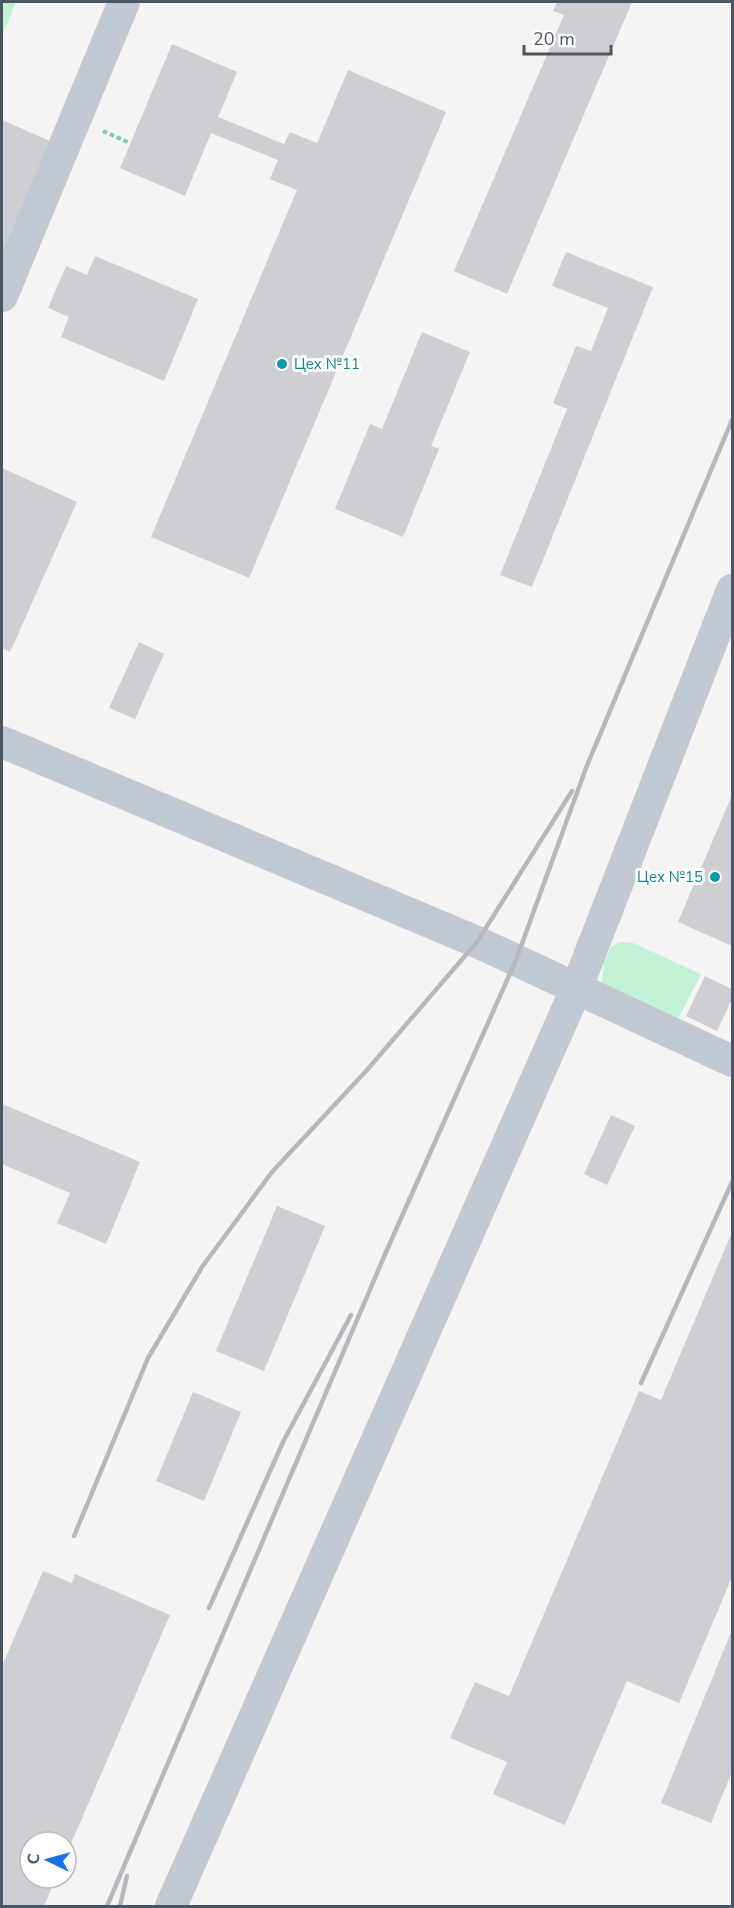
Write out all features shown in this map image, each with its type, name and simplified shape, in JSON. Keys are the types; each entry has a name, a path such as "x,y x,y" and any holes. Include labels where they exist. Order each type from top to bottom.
{"lane":[{"path":"2,296 124,2"},
{"path":"171,1906 577,987 732,590"},
{"path":"2,742 477,942 732,1061"}],"green space":[{"path":"2,2 16,2 2,36"},
{"path":"621,942 633,943 701,974 674,1027 602,983 604,962 612,946"}],"building":[{"path":"557,2 632,2 507,294 454,271 564,15 553,11"},
{"name":"Цех №11","path":"172,44 237,72 218,117 284,144 290,132 317,143 348,70 446,112 249,578 151,537 297,190 270,179 278,160 211,133 185,196 120,168"},
{"path":"2,120 50,141 2,255"},
{"path":"566,252 653,287 532,587 500,575 567,409 553,403 576,346 591,351 608,308 552,286"},
{"path":"95,256 198,299 164,381 61,337 69,317 48,308 66,266 87,275"},
{"path":"422,332 470,352 431,446 439,449 403,537 335,509 370,424 382,429"},
{"path":"2,468 77,502 10,652 2,648"},
{"path":"139,642 164,654 135,719 109,708"},
{"name":"Цех №15","path":"732,795 732,946 678,922"},
{"path":"705,976 732,989 732,999 717,1031 686,1016"},
{"path":"2,1104 140,1162 106,1244 57,1223 70,1193 2,1164"},
{"path":"611,1115 635,1126 607,1185 584,1174"},
{"path":"277,1206 325,1226 264,1371 216,1351"},
{"path":"732,1232 732,1577 679,1703 627,1681 565,1825 493,1794 507,1762 450,1738 475,1682 509,1696 639,1391 661,1400"},
{"path":"193,1392 241,1412 204,1501 156,1481"},
{"path":"43,1571 72,1583 75,1574 170,1615 77,1830 18,1830 18,1890 51,1890 44,1906 2,1906 2,1666"},
{"path":"732,1630 732,1772 711,1823 661,1803"}],"railway":[{"path":"107,1906 386,1252 516,960 586,768 732,420"},
{"path":"74,1536 148,1358 202,1267 272,1172 367,1070 477,942 572,791"},
{"path":"641,1383 732,1182"},
{"path":"209,1608 283,1442 351,1315"},
{"path":"120,1906 127,1876"}],"place":[{"name":"Цех №11","path":"282,364"},
{"name":"Цех №15","path":"715,877"}]}
